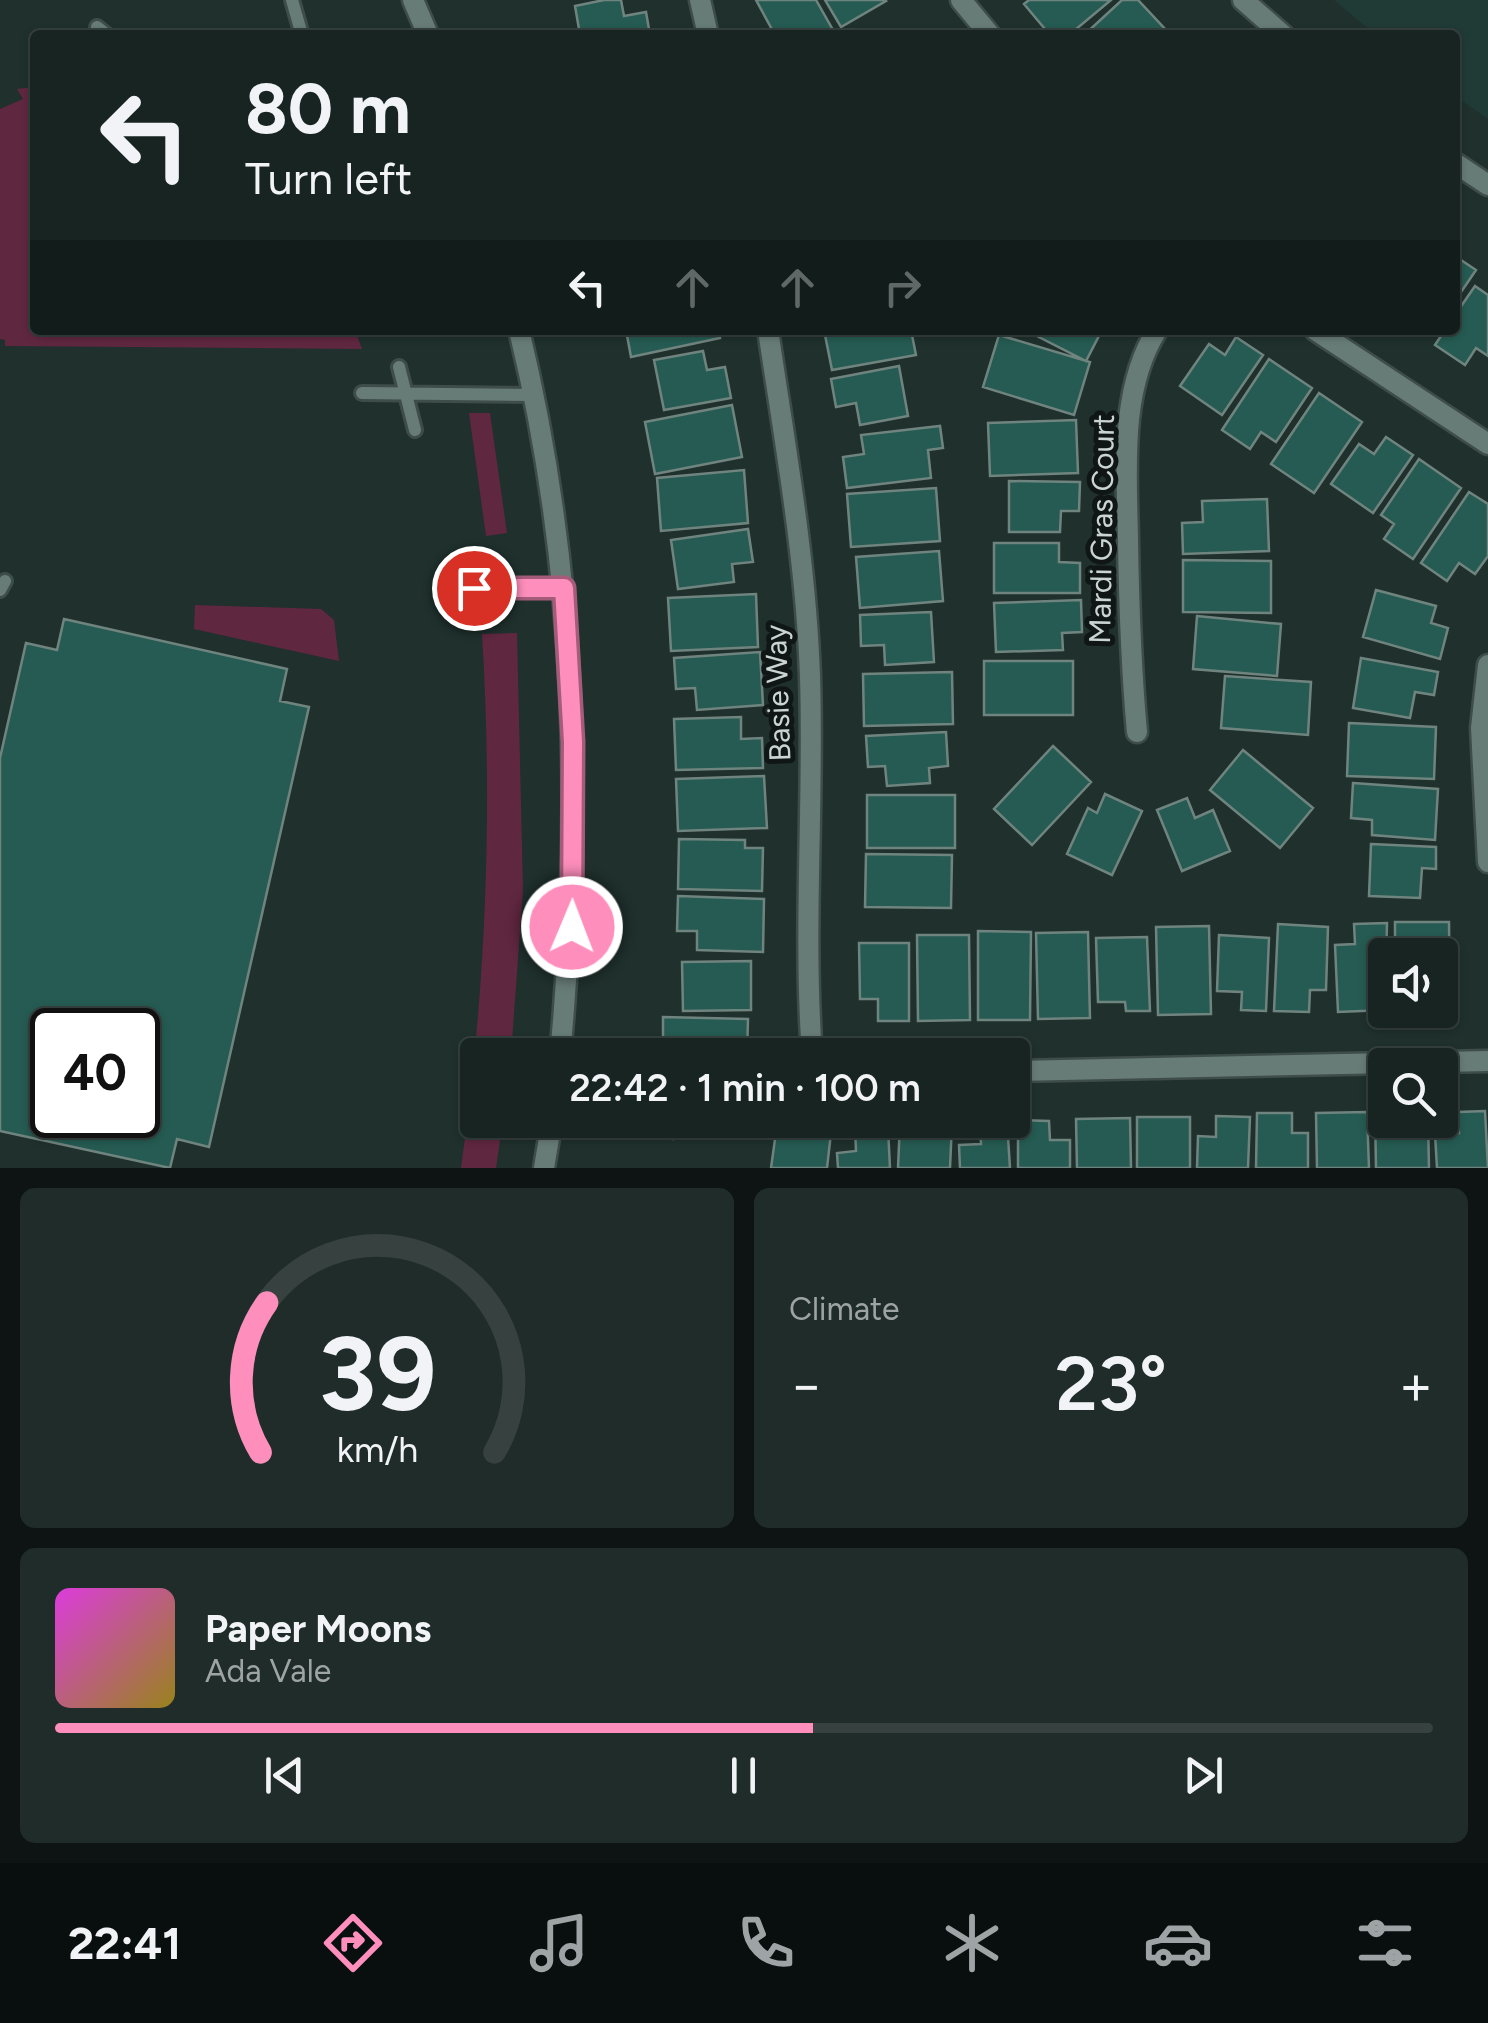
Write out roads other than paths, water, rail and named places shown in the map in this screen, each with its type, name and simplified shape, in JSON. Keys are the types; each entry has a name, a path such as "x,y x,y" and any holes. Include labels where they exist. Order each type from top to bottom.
{"street":[{"path":"414,0 426,30"},
{"path":"700,0 707,30"},
{"path":"961,0 986,30"},
{"path":"1244,0 1277,30"},
{"path":"1460,166 1488,186"},
{"path":"521,335 564,588 575,816 572,927 562,1038"},
{"name":"Basie Way","path":"769,335 797,532 810,672 811,1038"},
{"name":"Mardi Gras Court","path":"1137,732 1130,657 1127,440 1138,374 1154,335"},
{"path":"1323,335 1488,444"},
{"path":"1488,665 1482,728 1488,862"},
{"path":"1030,1071 1488,1061"},
{"path":"544,1168 549,1138"}],"lane":[{"path":"292,0 301,30"},
{"path":"399,367 415,430"},
{"path":"362,393 534,395"},
{"path":"474,588 564,588"}]}
